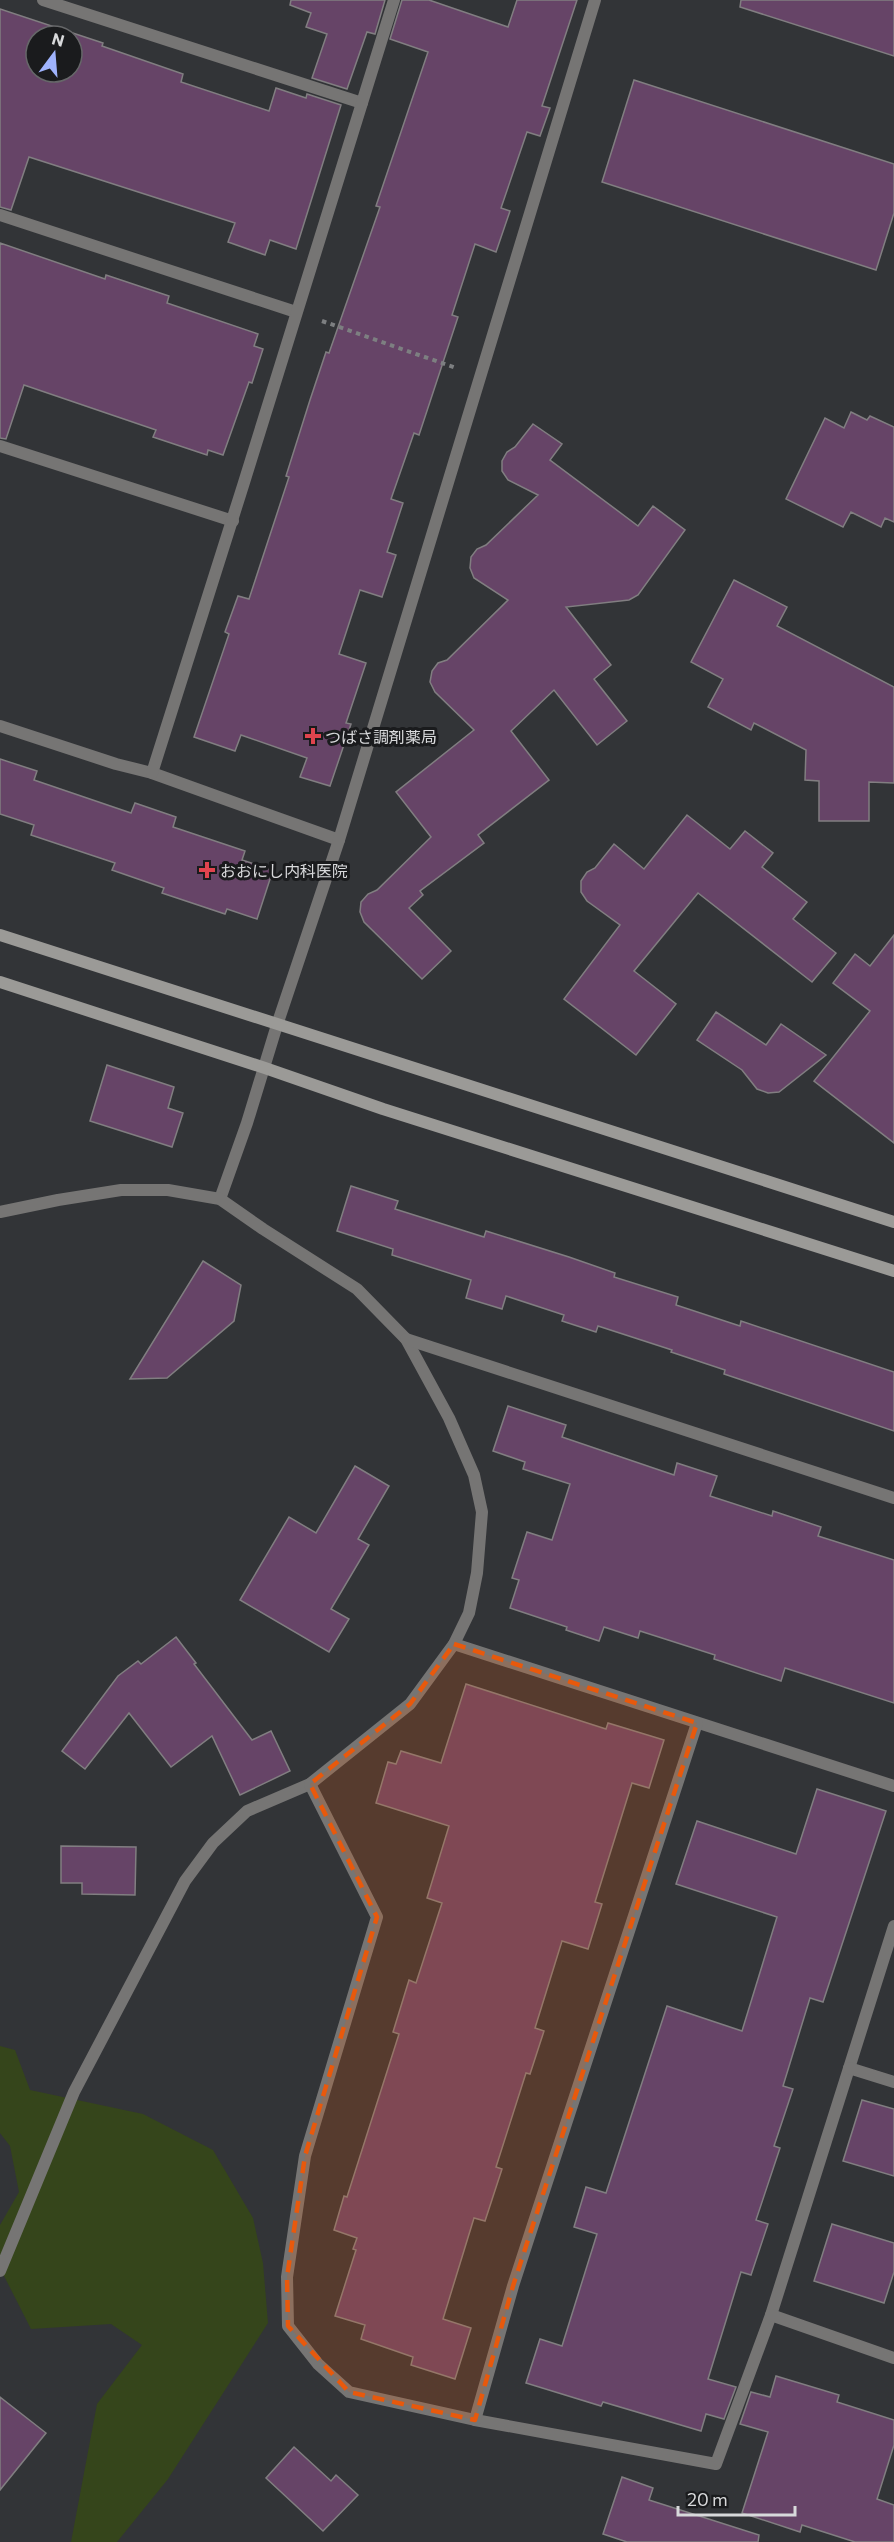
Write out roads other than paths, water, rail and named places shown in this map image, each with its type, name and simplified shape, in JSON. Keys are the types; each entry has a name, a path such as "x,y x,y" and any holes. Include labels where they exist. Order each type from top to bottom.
{"street":[{"path":"43,0 362,103"},
{"path":"152,773 233,521 394,0"},
{"path":"220,1199 339,840 595,0"},
{"path":"0,215 296,312"},
{"path":"0,446 233,521"},
{"path":"0,726 116,764 152,773 339,840"},
{"path":"0,935 894,1222"},
{"path":"0,982 383,1109 894,1271"},
{"path":"0,1212 121,1190 168,1190 220,1199 357,1289 406,1339 453,1427 474,1475 482,1512 477,1573 469,1613 454,1644 411,1704 310,1784 247,1811 213,1843 185,1881 74,2092 0,2271"},
{"path":"406,1339 894,1498"},
{"path":"454,1644 894,1786"},
{"path":"476,2420 513,2286 697,1723"},
{"path":"310,1784 377,1917 305,2156 287,2277 288,2326 318,2364 349,2392 476,2420 716,2464 771,2315 894,1926"},
{"path":"849,2068 894,2082"},
{"path":"771,2315 894,2358"}],"place":[{"name":"つばさ調剤薬局","path":"313,736"},
{"name":"おおにし内科医院","path":"207,870"}]}
